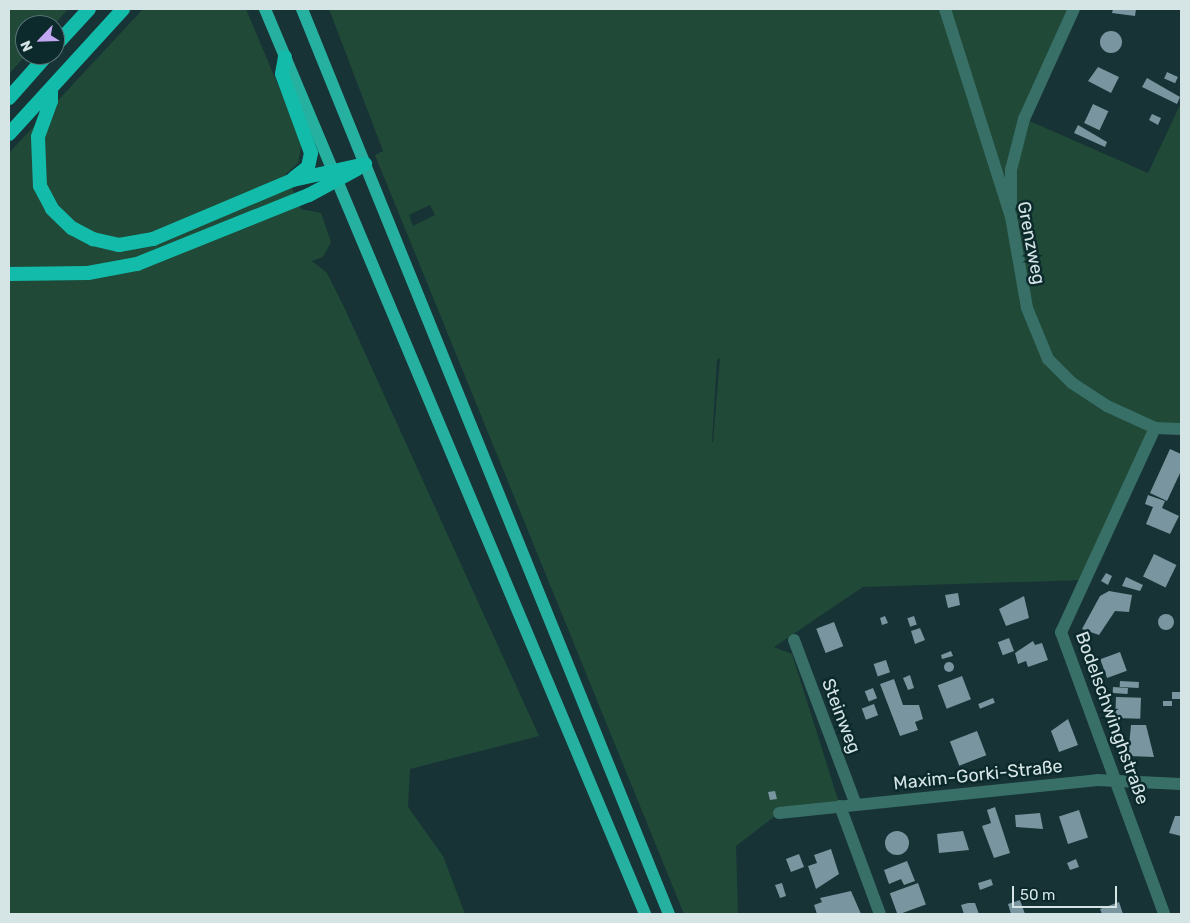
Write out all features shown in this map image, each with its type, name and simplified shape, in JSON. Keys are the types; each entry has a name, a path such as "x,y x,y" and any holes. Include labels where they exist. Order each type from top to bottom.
{"highway":[{"path":"65,35 89,9"},
{"path":"9,134 123,9"},
{"path":"284,57 282,74 311,153 308,167 293,180"},
{"path":"9,98 38,65"},
{"path":"51,89 52,101 38,137 40,186 52,209 72,228 93,239 120,245 153,238 293,180 337,175"},
{"path":"9,274 88,273 138,264 365,164"}],"main road":[{"path":"265,9 284,57 337,175 645,914"},
{"path":"302,9 669,914"}],"street":[{"name":"Grenzweg","path":"945,9 1011,217 1023,296 1048,360 1072,383 1107,406 1155,428"},
{"path":"1011,217 1011,170 1024,119 1074,9"},
{"path":"1155,428 1181,429"},
{"name":"Bodelschwinghstraße","path":"1155,428 1061,632 1164,914"},
{"name":"Steinweg","path":"794,640 856,805"},
{"name":"Maxim-Gorki-Straße","path":"779,813 1116,781 1181,784"},
{"path":"840,806 880,914"}],"green space":[{"path":"9,9 68,9 63,15 15,15 15,65 17,65 9,74"},
{"path":"143,9 246,9 302,142 298,163 286,174 301,209 321,213 331,242 323,257 312,261 327,273 345,309 539,736 410,769 408,807 443,856 465,914 9,914 9,153"},
{"path":"329,9 1074,9 1025,119 1148,173 1181,103 1181,429 1155,428 1085,580 863,587 774,647 792,654 840,806 779,813 736,846 738,914 684,914 375,155 383,151","holes":["430,205 435,215 413,226 409,215","720,358 713,442 712,442 717,360"]}],"building":[{"path":"1113,9 1136,9 1135,16 1112,13"},
{"path":"1111,31 1119,34 1122,42 1119,50 1111,53 1103,50 1100,42 1103,34"},
{"path":"1098,67 1119,77 1111,93 1088,81"},
{"path":"1167,72 1178,77 1175,83 1164,78"},
{"path":"1147,78 1180,97 1177,104 1142,87"},
{"path":"1093,104 1108,111 1100,130 1084,123"},
{"path":"1152,114 1161,118 1158,125 1149,120"},
{"path":"1078,125 1107,142 1105,147 1074,133"},
{"path":"1170,449 1181,454 1181,471 1167,501 1150,493"},
{"path":"1148,495 1165,501 1162,508 1179,516 1170,534 1146,524 1153,507 1145,504"},
{"path":"1154,554 1176,565 1166,587 1143,576"},
{"path":"1106,573 1112,576 1108,585 1101,581"},
{"path":"1126,577 1143,585 1140,591 1122,586"},
{"path":"1109,591 1132,595 1129,612 1115,611 1099,635 1082,629 1100,596"},
{"path":"958,593 960,605 948,608 945,595"},
{"path":"1024,596 1029,618 1006,626 999,609"},
{"path":"1163,614 1169,614 1174,619 1172,628 1163,630 1158,625 1158,619"},
{"path":"885,616 888,623 882,625 880,618"},
{"path":"914,616 917,625 910,627 907,618"},
{"path":"834,622 843,646 826,653 816,629"},
{"path":"920,628 925,640 915,644 911,631"},
{"path":"1009,638 1014,651 1003,655 998,642"},
{"path":"1033,641 1035,645 1042,643 1048,660 1028,667 1026,661 1018,664 1015,653"},
{"path":"951,651 953,656 942,659 941,655"},
{"path":"1120,652 1127,671 1107,678 1100,659"},
{"path":"886,660 890,672 878,676 874,664"},
{"path":"949,662 954,667 949,672 944,667"},
{"path":"910,675 914,688 908,690 903,678"},
{"path":"962,676 971,699 947,709 938,685"},
{"path":"894,679 903,705 919,705 923,719 915,722 918,730 900,736 880,684"},
{"path":"1120,681 1139,682 1139,688 1120,687"},
{"path":"1113,687 1128,688 1128,694 1113,693"},
{"path":"873,688 877,698 869,702 865,691"},
{"path":"1172,692 1180,692 1180,699 1172,699"},
{"path":"1116,697 1141,698 1140,719 1115,718"},
{"path":"993,698 995,703 980,709 978,704"},
{"path":"1163,701 1172,701 1172,706 1163,706"},
{"path":"874,704 878,715 866,720 862,708"},
{"path":"1068,719 1078,745 1059,752 1051,731"},
{"path":"1131,725 1146,725 1154,757 1128,756"},
{"path":"977,731 986,755 959,766 950,741"},
{"path":"775,791 777,799 770,800 768,792"},
{"path":"995,807 1010,853 994,858 982,826 991,823 987,810"},
{"path":"1079,810 1088,838 1068,844 1059,816"},
{"path":"1040,813 1043,829 1016,827 1015,815"},
{"path":"1175,816 1181,816 1181,836 1169,833"},
{"path":"897,831 902,832 908,838 908,848 902,854 897,855 892,854 886,848 885,843 886,838 892,832"},
{"path":"963,831 969,850 939,853 937,834"},
{"path":"831,849 839,874 816,889 808,866 817,863 814,855"},
{"path":"799,854 804,867 791,872 786,859"},
{"path":"1076,859 1079,867 1070,870 1067,863"},
{"path":"907,861 915,881 904,885 901,879 889,884 884,870"},
{"path":"991,879 993,885 980,890 978,883"},
{"path":"782,883 786,896 780,898 775,885"},
{"path":"918,883 926,905 897,914 890,893"},
{"path":"851,891 861,914 817,914 814,905 822,902 820,898"},
{"path":"1020,900 1025,914 1011,914 1008,904"},
{"path":"1119,902 1123,914 1102,914 1100,909"},
{"path":"975,903 979,914 964,914 961,905"}]}
